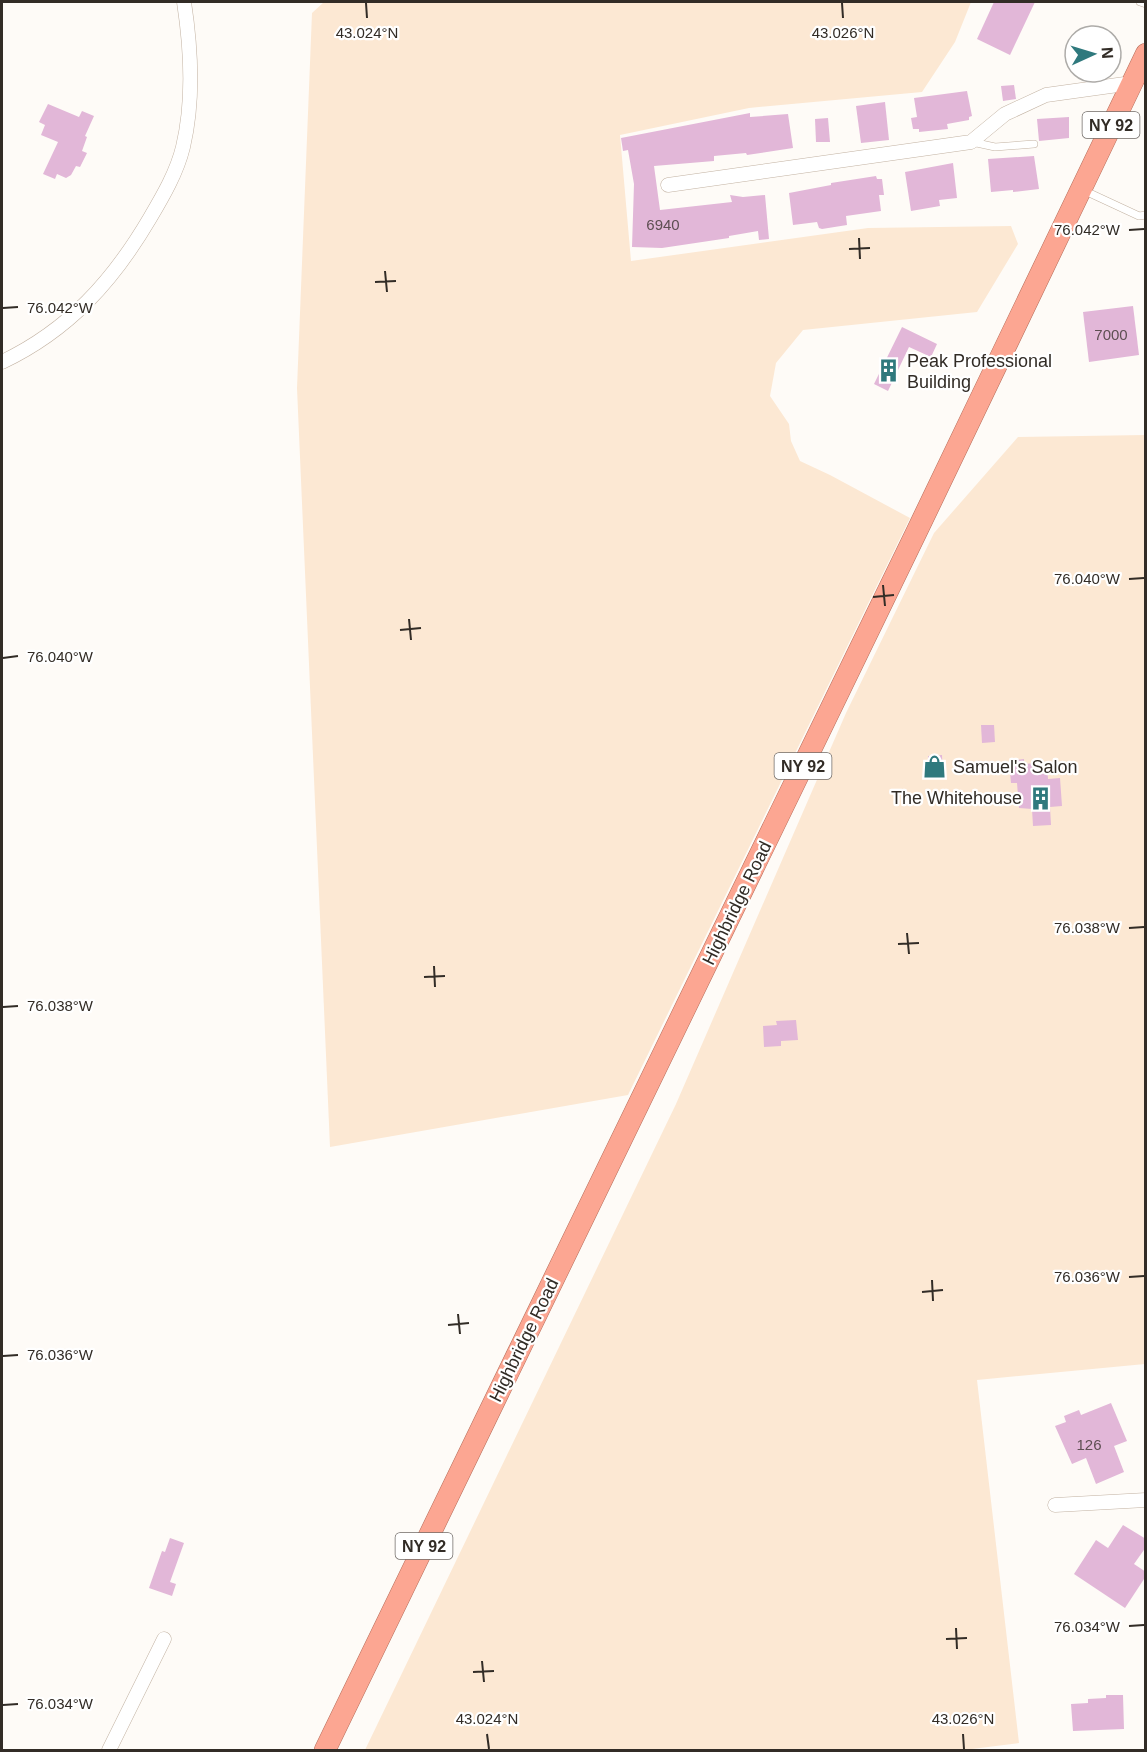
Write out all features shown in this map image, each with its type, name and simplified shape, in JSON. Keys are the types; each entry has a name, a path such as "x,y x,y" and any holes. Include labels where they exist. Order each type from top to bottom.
{"highway":[{"name":"Highbridge Road","path":"325,1750 1144,59"}],"street":[{"path":"2,362 27,350 56,331 91,299 139,237 167,189 183,149 189,113 188,47 184,2"},
{"path":"668,185 971,142 1005,114 1046,95 1132,83"},
{"path":"1055,1505 1146,1500"},
{"path":"109,1750 164,1639"}],"lane":[{"path":"1140,2 1146,4"},
{"path":"971,142 995,147 1034,144"},
{"path":"1080,189 1139,216 1146,215"}],"shaded area":[{"path":"324,2 971,2 955,42 922,92 749,108 620,135 631,261 868,228 1011,226 1018,244 977,312 803,330 776,363 770,396 789,424 791,441 800,461 910,518 628,1095 330,1147 297,388 312,13"},
{"path":"1145,435 1145,1364 977,1380 1019,1743 964,1750 365,1750 676,1104 846,713 934,533 1018,437"}],"building":[{"path":"994,2 1035,2 1010,55 977,39"},
{"path":"1014,85 1016,99 1003,101 1001,86"},
{"path":"967,91 972,116 969,120 947,124 948,129 919,132 919,129 913,129 911,118 917,117 914,98"},
{"path":"885,102 889,140 861,143 856,106"},
{"path":"48,104 79,117 82,111 94,116 85,136 87,137 82,151 87,153 80,167 76,166 71,175 66,178 57,174 55,179 43,174 58,142 41,135 45,125 39,122"},
{"path":"750,113 750,117 788,114 793,148 747,155 746,153 714,156 714,161 654,166 660,210 732,202 730,195 743,197 765,195 769,239 759,240 758,231 729,236 729,238 662,248 632,247 634,184 628,150 623,151 621,138"},
{"path":"1069,117 1069,138 1039,141 1037,119"},
{"path":"828,118 830,142 816,142 815,119"},
{"path":"1034,156 1039,189 991,192 988,159"},
{"path":"953,163 957,198 939,200 940,206 911,211 905,172"},
{"path":"876,176 877,179 882,179 884,195 879,195 881,211 846,216 847,225 822,229 819,228 817,222 793,225 789,193"},
{"path":"1133,306 1139,355 1089,362 1083,312"},
{"name":"Peak Professional Building","path":"902,327 937,344 931,357 909,347 888,391 874,384"},
{"path":"981,725 994,725 995,742 982,743"},
{"name":"Samuel's Salon","path":"942,755 943,778 929,778 928,756"},
{"name":"The Whitehouse","path":"1024,759 1024,764 1047,762 1048,779 1060,778 1062,806 1050,807 1051,825 1033,826 1032,809 1019,808 1017,783 1011,783 1009,761"},
{"path":"796,1020 798,1040 781,1041 781,1046 764,1047 763,1026 777,1025 776,1021"},
{"path":"1111,1403 1127,1441 1114,1446 1124,1472 1096,1484 1086,1458 1072,1464 1055,1426 1066,1422 1064,1416 1079,1410 1081,1415"},
{"path":"1123,1525 1146,1539 1146,1547 1134,1564 1146,1572 1146,1576 1125,1608 1074,1574 1096,1540 1108,1548"},
{"path":"170,1538 184,1543 170,1582 176,1584 172,1596 149,1588 162,1551 165,1552"},
{"path":"1106,1695 1123,1695 1124,1729 1073,1731 1071,1704 1088,1703 1088,1699 1106,1698"}],"place":[{"name":"Peak Professional Building","path":"889,371"},
{"name":"Samuel's Salon","path":"935,767"},
{"name":"The Whitehouse","path":"1040,798"}]}
